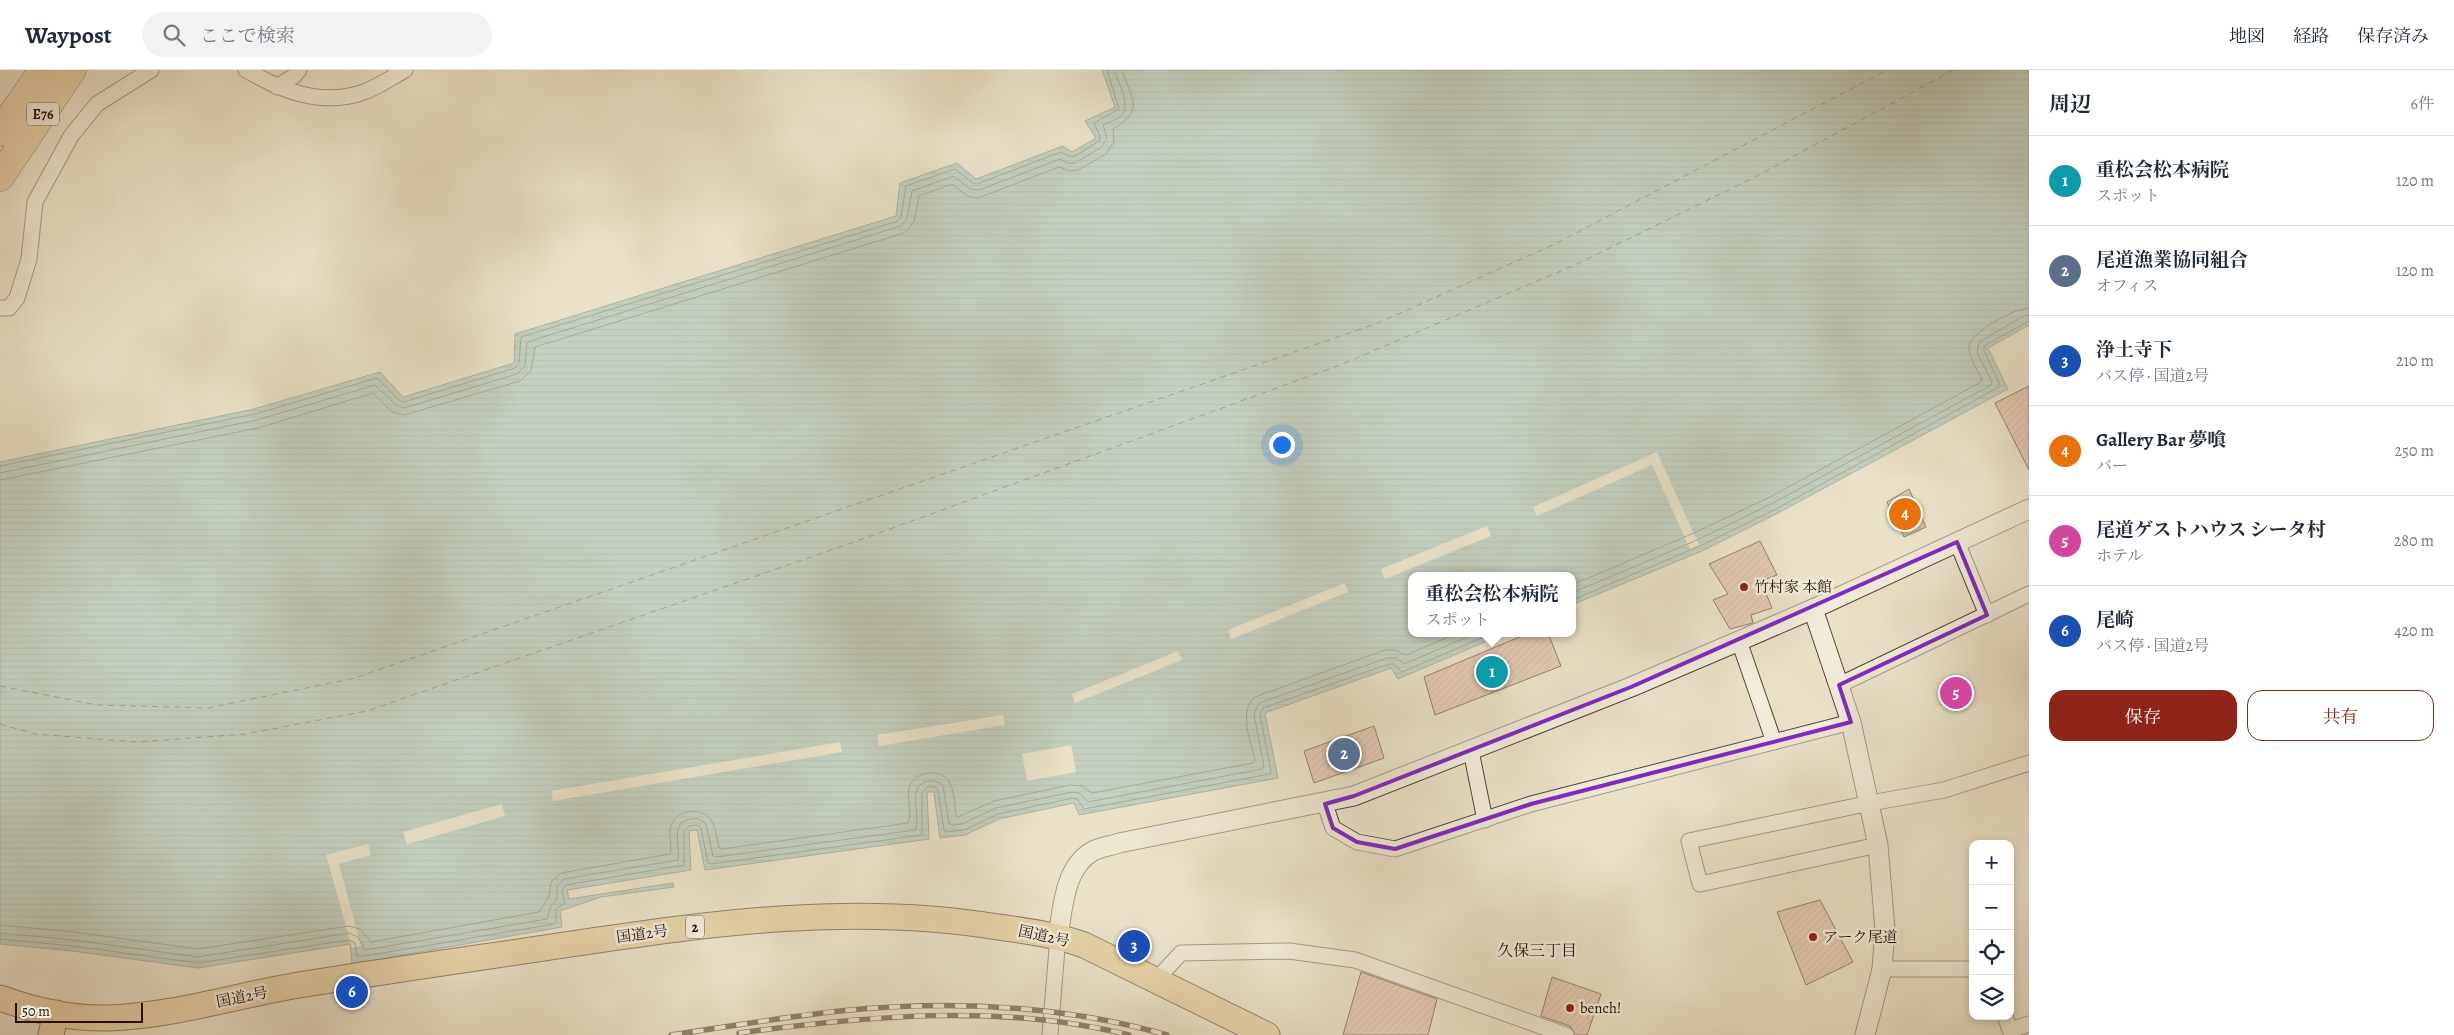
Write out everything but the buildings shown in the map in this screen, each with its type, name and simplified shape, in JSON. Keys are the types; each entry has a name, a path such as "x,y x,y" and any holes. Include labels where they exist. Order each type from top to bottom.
{"highway":[{"name":"E76","path":"0,132 43,70"},
{"name":"E76","path":"0,178 72,70"},
{"name":"国道2号","path":"0,998 54,1024 104,1026 288,987 458,960 670,929 775,918 856,915 947,918 1058,936 1084,945 1268,1035"}],"street":[{"path":"0,308 9,308 17,298 29,260 35,202 71,136 97,104 151,70"},
{"path":"246,70 293,93 307,96 342,97 366,92 405,70"},
{"path":"276,86 298,70"},
{"path":"1050,1035 1058,936 1068,884 1076,866 1093,852 1119,843 1325,804 1354,796 1739,641 1813,609 2029,509"},
{"path":"1956,542 1987,614"},
{"path":"1839,685 2029,594"},
{"path":"1813,609 1851,722 1878,845 1885,930 1882,969 1865,1035"},
{"path":"1739,641 1774,742"},
{"path":"1325,804 1333,828 1357,842 1395,849 1531,804 1851,722"},
{"path":"1471,750 1485,820"},
{"path":"1878,845 1700,884 1689,841 1870,803 1944,790 2029,763"},
{"path":"1156,980 1181,953 1289,950 1355,960 1566,1035"},
{"path":"1882,969 1969,969"},
{"path":"2006,1020 2010,1030 2029,1024"}],"highlighted area":[{"path":"1957,542 1987,615 1839,685 1851,722 1531,804 1395,849 1357,842 1333,828 1325,804 1354,796 1631,687"}],"water":[{"path":"1102,70 2029,70 2029,325 1988,348 2008,389 1778,513 1702,551 1576,603 1576,572 1408,572 1408,637 1497,637 1398,679 1391,668 1265,713 1278,778 1079,815 1074,803 999,819 965,835 940,838 934,792 927,792 929,839 705,870 697,830 689,831 691,870 567,890 569,899 673,883 674,887 601,897 560,911 562,927 352,964 350,944 198,968 72,951 0,944 0,462 254,409 380,372 403,397 514,363 515,334 896,216 900,183 957,163 976,179 1063,146 1072,152 1096,138 1085,121 1115,107"}],"pier":[{"path":"1657,452 1699,545 1690,549 1652,465 1537,516 1533,507"},
{"path":"1487,526 1491,536 1385,579 1381,569"},
{"path":"1345,583 1348,592 1231,639 1228,630"},
{"path":"1178,651 1182,660 1075,703 1072,694"},
{"path":"1003,715 1005,725 879,746 877,735"},
{"path":"840,742 842,752 553,801 551,791"},
{"path":"1071,745 1076,772 1027,781 1022,754"},
{"path":"502,804 505,816 407,844 403,832"},
{"path":"368,844 371,855 339,864 361,946 352,948 326,855"}],"ferry route":[{"path":"0,686 97,705 208,708 355,678 1378,323 1555,244 1887,70"},
{"path":"0,724 35,734 137,742 246,734 367,711 854,542 1340,365 1575,265 1755,177 1954,70"}],"railway":[{"path":"671,1035 840,1011 922,1006 963,1006 1046,1011 1087,1017 1167,1035"},
{"path":"739,1033 886,1018 984,1016 1033,1019 1081,1025 1129,1035"}],"place":[{"name":"Gallery Bar 夢喰","path":"1905,514"},
{"name":"竹村家 本館","path":"1744,587"},
{"name":"重松会松本病院","path":"1492,672"},
{"name":"尾道ゲストハウス シータ村","path":"1956,693"},
{"name":"尾道漁業協同組合","path":"1344,754"},
{"name":"アーク尾道","path":"1813,937"},
{"name":"浄土寺下","path":"1134,946"},
{"name":"尾崎","path":"352,992"},
{"name":"bench!","path":"1570,1008"}],"district":[{"name":"久保三丁目","path":"1537,951"}]}
